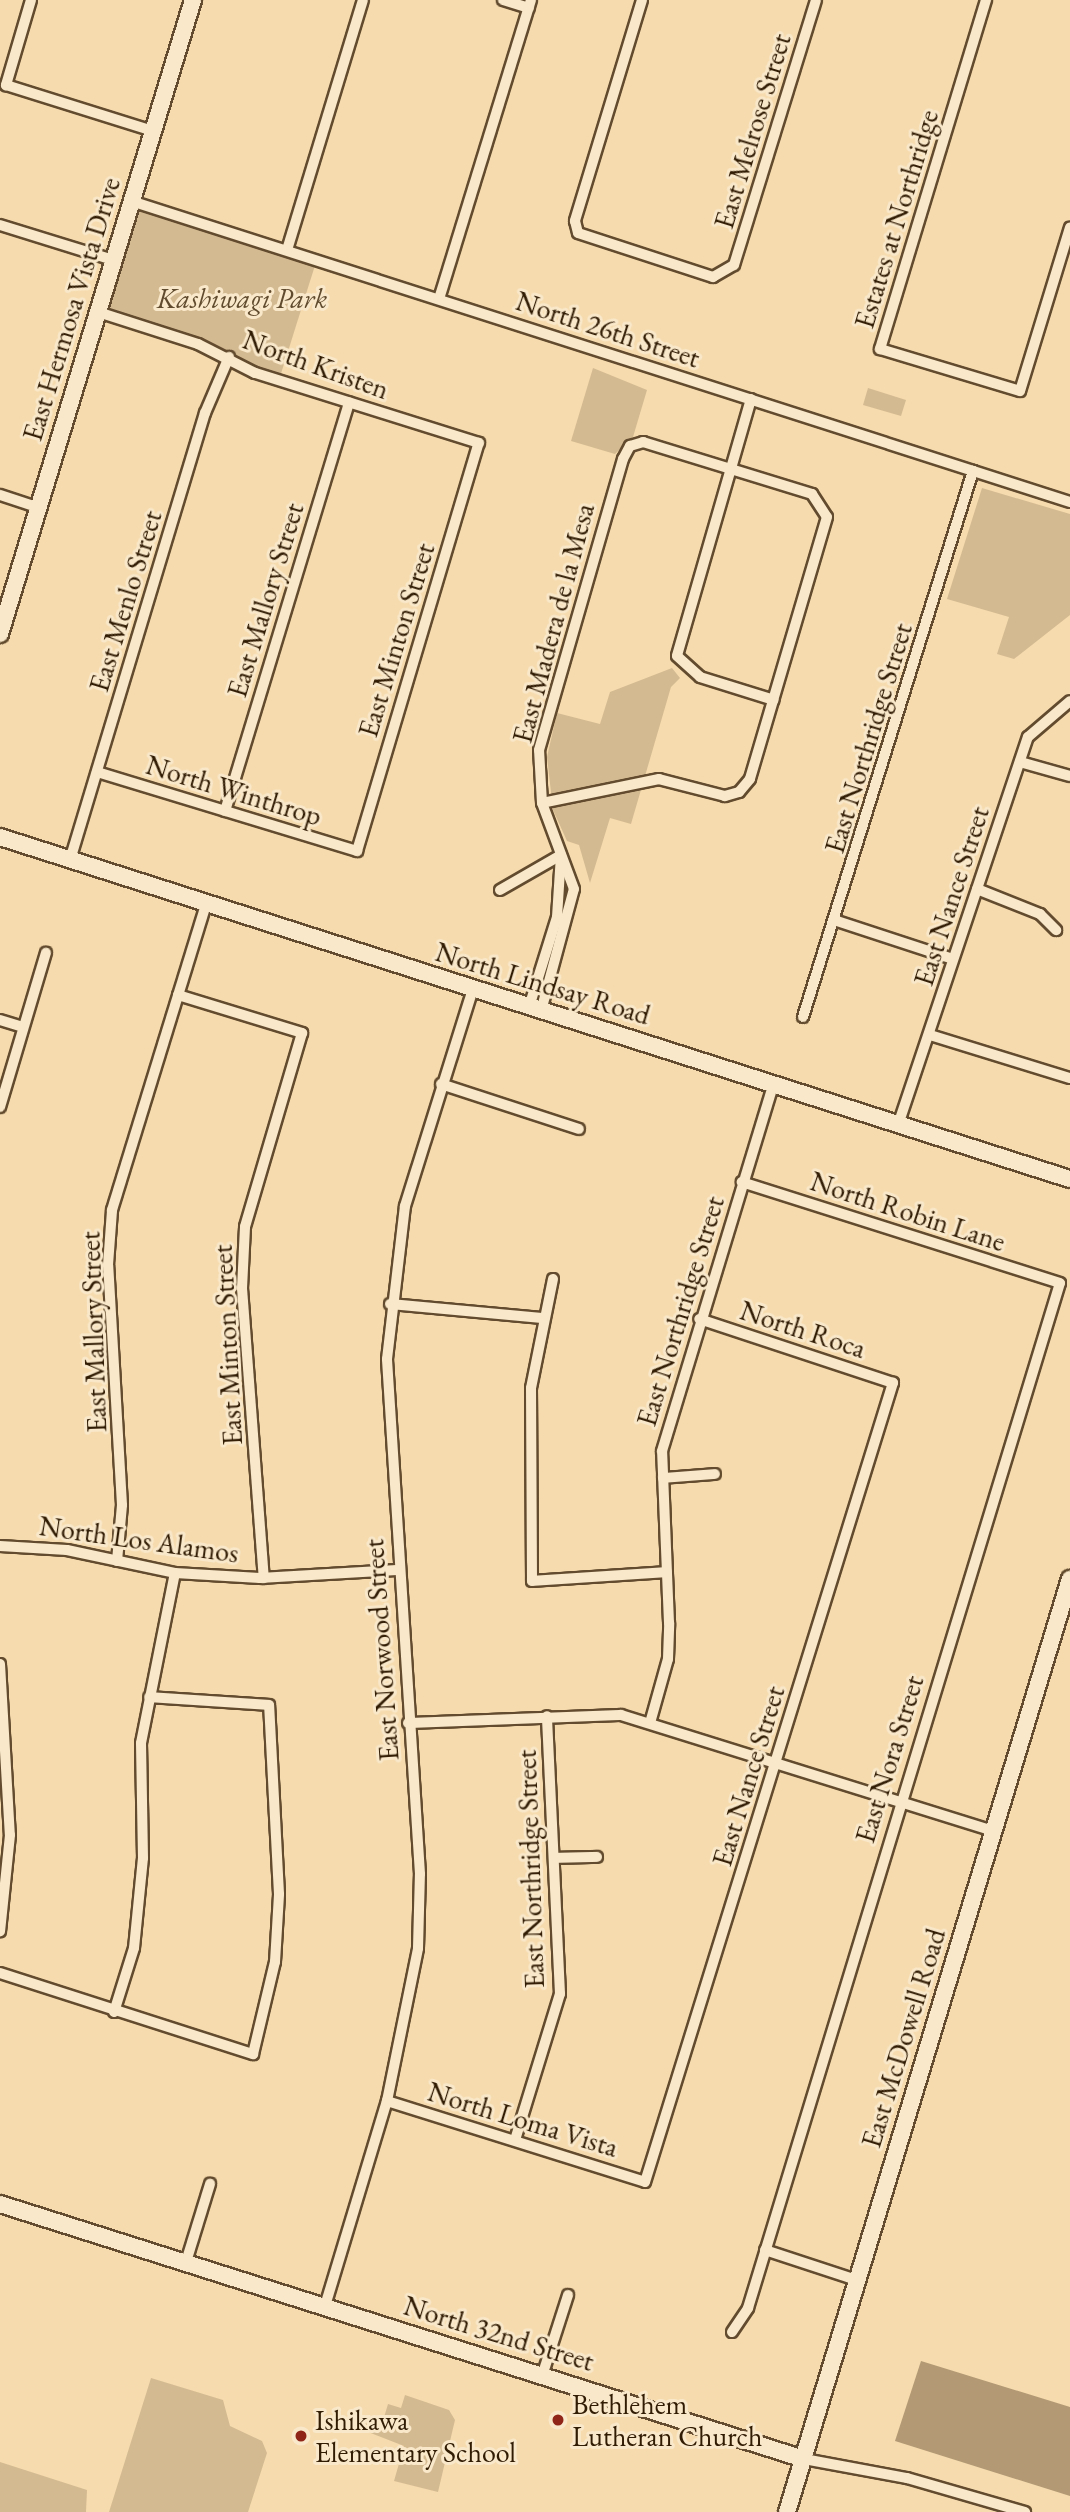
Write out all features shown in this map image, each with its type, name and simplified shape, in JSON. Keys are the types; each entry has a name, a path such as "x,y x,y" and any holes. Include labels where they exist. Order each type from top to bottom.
{"main road":[{"name":"East Hermosa Vista Drive","path":"0,634 193,0"},
{"name":"North Lindsay Road","path":"0,837 206,905 1070,1178"},
{"name":"East McDowell Road","path":"787,2512 1070,1579"},
{"name":"North 32nd Street","path":"0,2204 543,2373 804,2459"}],"street":[{"path":"31,0 6,85 153,131"},
{"path":"287,250 363,0"},
{"path":"439,299 530,4 503,0"},
{"name":"East Melrose Street","path":"642,0 575,220 578,233 713,277 726,273 816,0"},
{"name":"Estates at Northridge","path":"986,0 880,349 1020,391 1070,227"},
{"name":"North 26th Street","path":"131,201 1070,502"},
{"path":"0,225 113,260"},
{"name":"North Kristen","path":"98,312 229,357 256,373 479,443"},
{"name":"East Menlo Street","path":"70,860 205,413 229,357"},
{"path":"751,400 677,656 700,677 774,700"},
{"name":"East Mallory Street","path":"225,811 349,402"},
{"name":"East Madera de la Mesa","path":"535,1009 557,917 561,855 542,803 538,775 545,721 630,446 643,442 730,470"},
{"name":"East Minton Street","path":"357,851 479,443"},
{"path":"542,803 659,779 725,796 739,792 750,779 827,517 822,503 812,494 730,470"},
{"name":"East Northridge Street","path":"803,1017 837,921 973,471"},
{"path":"0,495 38,507"},
{"name":"East Nance Street","path":"899,1122 1028,737 1070,701"},
{"path":"1020,762 1070,776"},
{"name":"North Winthrop","path":"97,772 357,851"},
{"path":"500,890 561,855"},
{"path":"977,890 1040,914 1056,930"},
{"name":"East Mallory Street","path":"117,1561 122,1506 108,1265 111,1210 206,905"},
{"path":"837,921 953,959"},
{"path":"0,1107 46,953"},
{"name":"East Norwood Street","path":"325,2306 387,2101 418,1948 419,1874 397,1570 390,1304 405,1206 441,1084 473,989"},
{"name":"East Minton Street","path":"178,995 302,1033 245,1227 242,1288 264,1578"},
{"path":"0,1020 23,1027"},
{"path":"930,1035 1070,1078"},
{"name":"East Northridge Street","path":"650,1723 668,1659 663,1478 668,1422 774,1083"},
{"path":"441,1084 579,1129"},
{"name":"North Robin Lane","path":"742,1182 1060,1283"},
{"path":"553,1279 542,1318 531,1401 533,1581 667,1572"},
{"name":"East Nora Street","path":"732,2332 748,2308 1060,1283"},
{"path":"390,1304 542,1318"},
{"name":"North Roca","path":"699,1319 892,1383"},
{"name":"East Nance Street","path":"645,2182 892,1383"},
{"path":"663,1478 715,1474"},
{"name":"North Los Alamos","path":"0,1546 117,1561 175,1573 264,1578 397,1570"},
{"path":"114,2012 140,1905 139,1782 149,1697 175,1573"},
{"path":"0,1664 10,1835 0,1931"},
{"path":"0,1973 114,2012 253,2054 275,1962 279,1894 269,1705 149,1697"},
{"path":"408,1723 589,1712 650,1723 993,1831"},
{"name":"East Northridge Street","path":"515,2140 560,1994 547,1716"},
{"path":"555,1858 597,1857"},
{"name":"North Loma Vista","path":"387,2101 645,2182"},
{"path":"186,2262 210,2184"},
{"path":"765,2250 857,2280"},
{"path":"543,2373 568,2295"},
{"name":"North 32nd Street","path":"804,2459 907,2477 1025,2512"}],"green space":[{"name":"Kashiwagi Park","path":"131,201 317,259 279,380 98,312"},
{"path":"593,368 647,390 633,437 615,454 571,441"},
{"path":"868,388 906,400 901,416 863,405"},
{"path":"982,488 1070,514 1070,615 1014,659 997,654 1009,617 947,599"},
{"path":"672,668 680,678 671,687 631,824 610,818 590,883 579,845 567,841 553,810 547,757 557,713 600,724 610,692"},
{"path":"151,2378 223,2400 230,2426 262,2441 267,2453 248,2512 109,2512"},
{"path":"405,2395 449,2410 455,2420 438,2492 394,2481 404,2446 363,2430 367,2420 382,2424 388,2404 401,2408"},
{"path":"0,2462 87,2490 86,2512 0,2512"}],"shaded area":[{"path":"921,2361 1070,2407 1070,2496 895,2441"}],"place":[{"name":"Bethlehem Lutheran Church","path":"558,2420"},
{"name":"Ishikawa Elementary School","path":"301,2436"}]}
